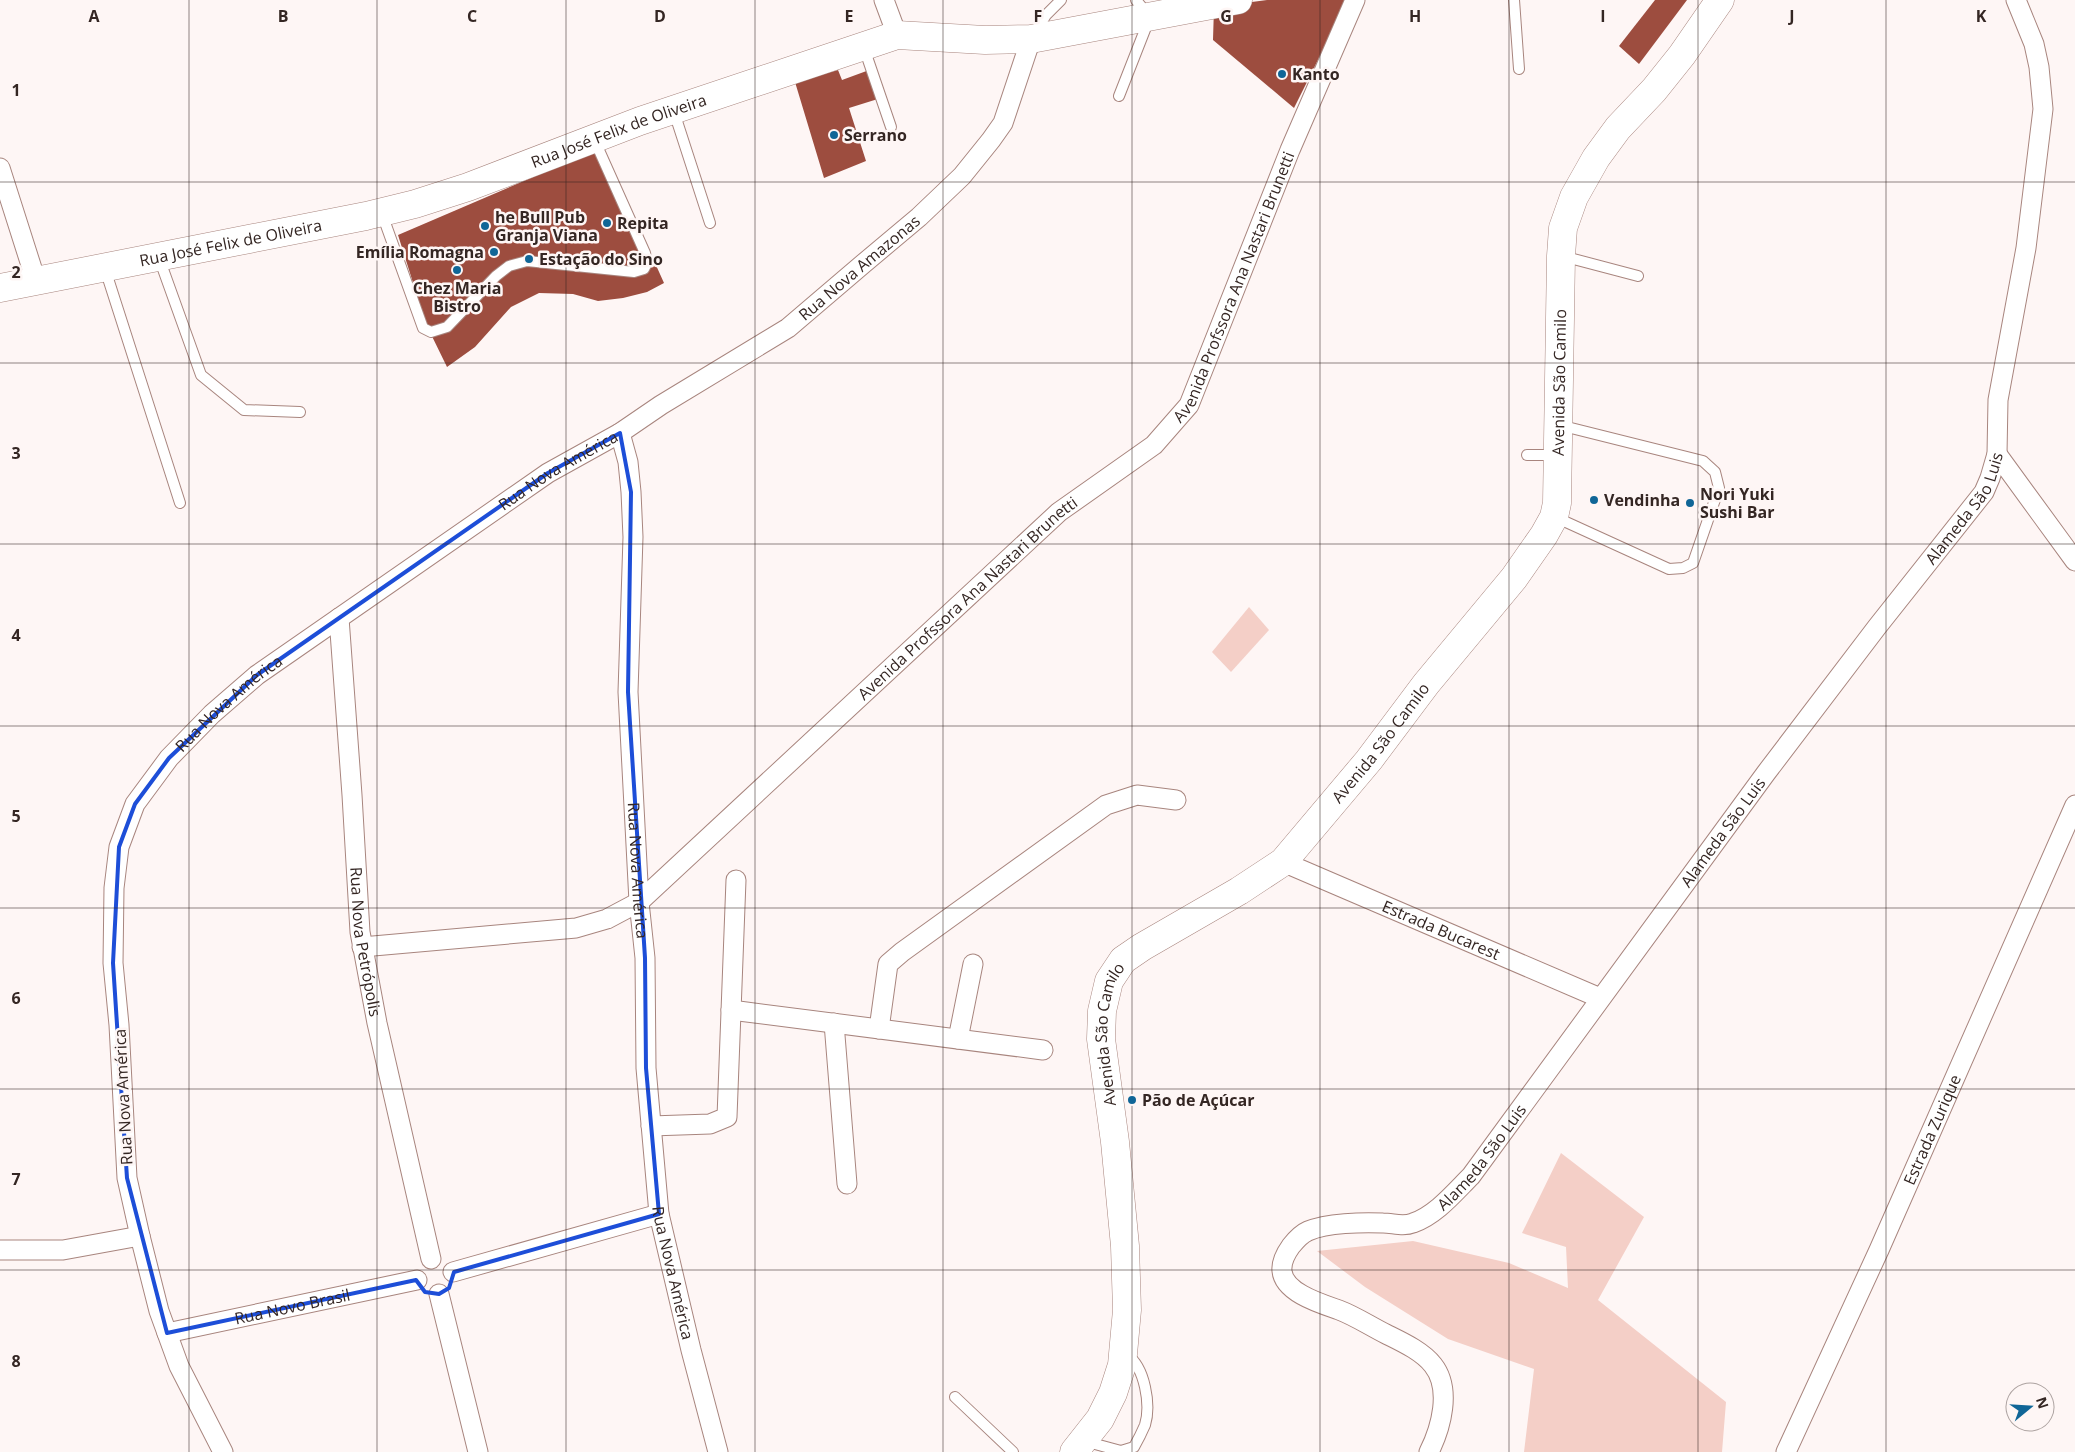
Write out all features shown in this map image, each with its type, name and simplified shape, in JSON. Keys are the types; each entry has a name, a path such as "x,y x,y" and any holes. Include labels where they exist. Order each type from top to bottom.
{"main road":[{"name":"Rua José Felix de Oliveira","path":"0,288 382,213 468,187 673,110 897,35 984,40 1031,40 1143,8 1238,0"},
{"name":"Avenida São Camilo","path":"1078,1447 1100,1419 1114,1393 1122,1365 1127,1310 1125,1246 1115,1142 1101,1039 1102,1010 1109,981 1123,960 1142,947 1231,896 1284,862 1369,760 1426,684 1514,578 1544,535 1554,517 1557,503 1563,228 1574,197 1596,158 1618,128 1654,90 1682,56 1720,0"}],"street":[{"path":"884,0 897,35"},
{"name":"Avenida Profssora Ana Nastari Brunetti","path":"362,947 576,928 607,919 639,902 1059,512 1154,444 1189,404 1290,150 1355,0"},
{"name":"Alameda São Luis","path":"1429,1452 1442,1412 1441,1380 1432,1364 1407,1345 1348,1314 1305,1297 1294,1289 1284,1277 1281,1270 1283,1261 1298,1238 1308,1231 1346,1224 1383,1223 1406,1225 1421,1220 1438,1208 1471,1176 1766,773 1984,492 1997,454 1998,400 2026,248 2043,109 2039,68 2034,44 2016,0"},
{"name":"Rua Nova Amazonas","path":"620,433 661,405 788,328 919,217 962,176 1003,123 1031,40"},
{"path":"0,168 36,281"},
{"name":"Rua Nova América","path":"140,1236 127,1178 119,1025 113,962 114,888 119,847 135,804 169,758 212,714 257,675 548,473 620,433 628,462 633,537 628,692 639,902 645,958 646,1068 659,1214 691,1350 718,1452"},
{"path":"1997,454 2075,561"},
{"name":"Rua Nova Petrópolis","path":"339,618 362,947 377,1023 430,1259"},
{"path":"879,1029 888,964 902,952 1106,805 1137,795 1176,800"},
{"name":"Estrada Zurique","path":"1786,1452 1879,1250 2075,805"},
{"name":"Estrada Bucarest","path":"1284,862 1600,998"},
{"path":"651,1126 710,1124 727,1117 736,880"},
{"path":"958,1039 973,964"},
{"path":"731,1010 1043,1050"},
{"path":"834,1023 847,1184"},
{"path":"452,1272 659,1214"},
{"path":"0,1250 63,1250 140,1236 159,1312 179,1366 223,1452"},
{"path":"438,1258 444,1261 452,1272 452,1284 439,1294 425,1292 418,1280 420,1267 430,1259 438,1258"},
{"name":"Rua Novo Brasil","path":"167,1333 418,1280"},
{"path":"439,1294 478,1452"}],"lane":[{"path":"1031,40 1046,15 1061,0"},
{"path":"1514,0 1519,69"},
{"path":"1119,96 1143,8"},
{"path":"863,46 892,127"},
{"path":"673,110 710,222"},
{"path":"382,213 422,328 431,332 447,327 508,266 527,261 634,272 644,269 647,262 645,253 594,139"},
{"path":"1561,256 1638,276"},
{"path":"159,257 201,375 244,410 300,412"},
{"path":"104,268 180,503"},
{"path":"1554,517 1669,569 1683,568 1693,563 1719,488 1715,472 1703,461 1559,424"},
{"path":"1527,454 1558,455"},
{"path":"1078,1447 1121,1451 1134,1447 1145,1424 1146,1390 1135,1360 1123,1352"},
{"path":"955,1398 1013,1452"}],"highlighted area":[{"path":"620,433 631,492 628,692 645,958 646,1068 659,1214 454,1272 449,1288 439,1294 425,1292 416,1280 167,1333 127,1178 113,963 119,847 135,804 169,758 257,675 548,473"}],"shaded area":[{"path":"1249,607 1269,630 1231,672 1212,652"},
{"path":"1561,1153 1644,1217 1598,1300 1726,1402 1722,1452 1524,1452 1534,1369 1448,1339 1365,1287 1317,1251 1413,1241 1509,1263 1568,1288 1566,1247 1522,1233"}],"building":[{"name":"Kanto","path":"1267,0 1348,0 1294,108 1213,40 1214,7"},
{"path":"1655,0 1687,0 1639,64 1619,46"},
{"name":"Serrano","path":"872,69 881,98 849,108 866,161 824,178 795,82 838,70 842,80"},
{"name":"Estação do Sino","path":"602,145 664,283 647,292 623,298 598,301 573,294 539,293 511,307 475,347 447,367 426,324 398,235 594,151"}],"place":[{"name":"Kanto","path":"1282,74"},
{"name":"Serrano","path":"834,135"},
{"name":"Repita","path":"607,223"},
{"name":"he Bull Pub Granja Viana","path":"485,226"},
{"name":"Emília Romagna","path":"494,252"},
{"name":"Estação do Sino","path":"529,259"},
{"name":"Chez Maria Bistro","path":"457,270"},
{"name":"Vendinha","path":"1594,500"},
{"name":"Nori Yuki Sushi Bar","path":"1690,503"},
{"name":"Pão de Açúcar","path":"1132,1100"}]}
